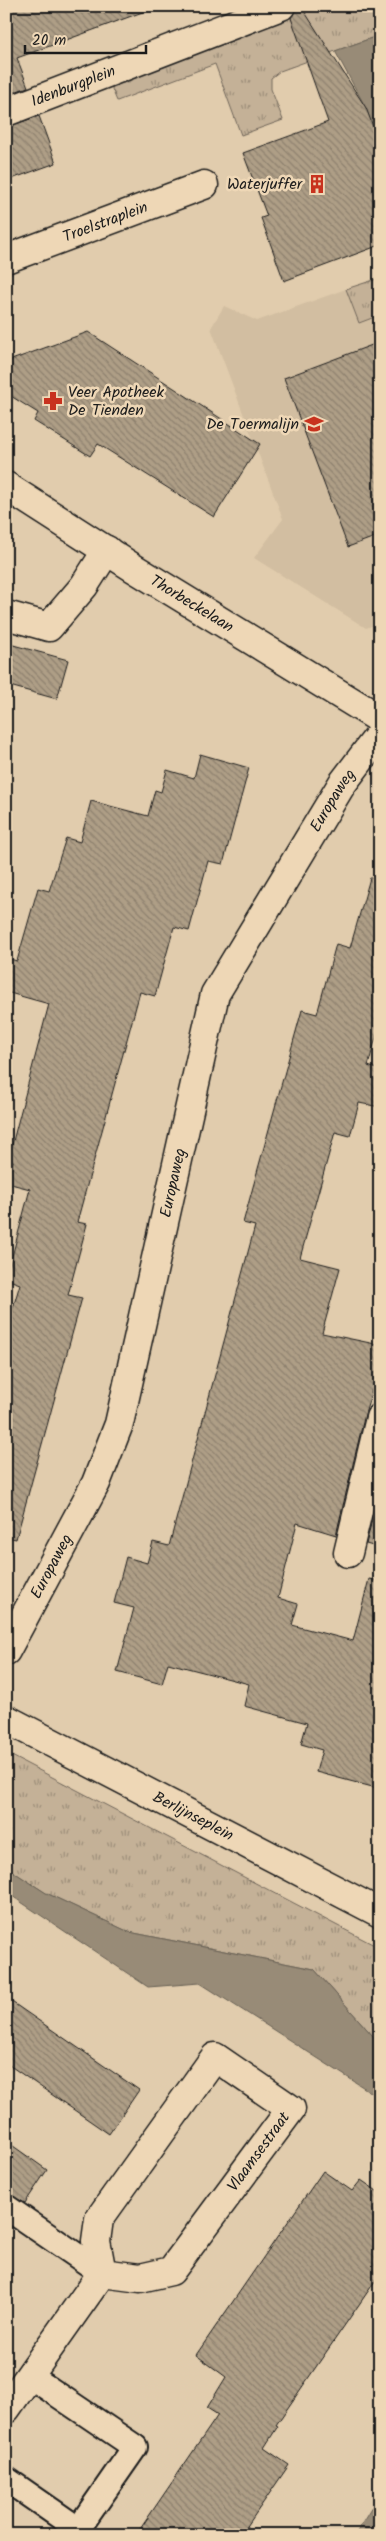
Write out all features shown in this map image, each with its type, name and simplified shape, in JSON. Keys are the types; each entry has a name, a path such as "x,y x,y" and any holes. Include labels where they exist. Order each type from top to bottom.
{"street":[{"name":"Idenburgplein","path":"6,112 281,6"},
{"name":"Troelstraplein","path":"6,259 204,185"},
{"name":"Thorbeckelaan","path":"6,486 380,719"},
{"path":"6,615 50,627 84,586 107,550"},
{"name":"Europaweg","path":"6,1651 96,1483 120,1424 215,994 342,784 380,734"},
{"path":"348,1553 380,1418"},
{"name":"Berlijnseplein","path":"6,1720 380,1913"},
{"name":"Vlaamsestraat","path":"216,2057 291,2108 172,2271 140,2278 102,2273 96,2241 99,2220 216,2057"},
{"path":"6,2409 102,2273"}],"lane":[{"path":"6,2207 102,2273"},
{"path":"6,2479 78,2529 135,2448 30,2376"}],"shaded area":[{"path":"380,35 380,145 366,108 335,51"},
{"name":"De Toermalijn","path":"346,289 359,323 380,315 380,623 366,628 254,558 283,519 211,328 224,306 257,321"},
{"path":"6,1867 46,1893 129,1932 314,1969 380,2044 380,2098 200,1983 148,1987 6,1892"},
{"path":"380,2494 380,2535 355,2535"}],"green space":[{"path":"298,6 380,6 380,35 280,71 271,78 271,89 283,120 241,135 215,64 117,101 112,89 113,80 274,20"},
{"path":"380,278 380,315 359,323 346,289"},
{"path":"6,1753 380,1948 380,2044 314,1969 129,1932 46,1893 6,1867"}],"building":[{"path":"6,6 147,6 148,10 17,58 28,87 6,95"},
{"name":"Waterjuffer","path":"301,6 366,108 380,145 380,245 284,281 261,218 267,216 243,153 328,122 291,18 296,8"},
{"path":"39,116 56,163 6,181 6,127"},
{"path":"88,332 260,444 214,517 98,444 90,456 34,421 38,413 6,393 6,362"},
{"path":"380,342 380,535 348,547 284,378"},
{"path":"6,643 68,660 57,699 6,685"},
{"path":"200,754 249,768 223,864 208,861 189,931 174,927 155,996 140,992 77,1222 87,1224 68,1295 82,1298 16,1539 6,1537 6,1321 9,1321 20,1284 6,1279 30,1189 7,1183 13,1161 8,1160 49,1004 6,992 6,958 17,961 38,888 49,891 66,838 80,842 91,801 148,816 155,790 161,792 167,770 194,778"},
{"path":"370,878 380,879 380,1023 368,1066 380,1070 380,1107 359,1103 350,1136 335,1132 300,1258 340,1268 322,1333 380,1345 380,1363 365,1414 336,1535 297,1523 278,1598 298,1604 292,1625 353,1641 369,1579 380,1581 380,1789 316,1772 322,1750 301,1744 307,1723 244,1706 249,1684 168,1663 162,1684 117,1672 134,1608 114,1603 126,1557 147,1563 153,1542 169,1546 255,1226 243,1223 302,1010 317,1014 336,944 350,948"},
{"path":"378,1496 380,1496 380,1548 366,1544"},
{"path":"6,1998 139,2090 109,2134 6,2063"},
{"path":"6,2141 47,2170 25,2203 6,2193"},
{"path":"323,2171 352,2191 361,2180 380,2193 380,2274 276,2425 278,2426 264,2448 289,2465 241,2535 136,2535 218,2415 207,2408 226,2377 196,2355"}],"place":[{"name":"Waterjuffer","path":"317,184"},
{"name":"Veer Apotheek De Tienden","path":"53,401"},
{"name":"De Toermalijn","path":"314,424"}]}
